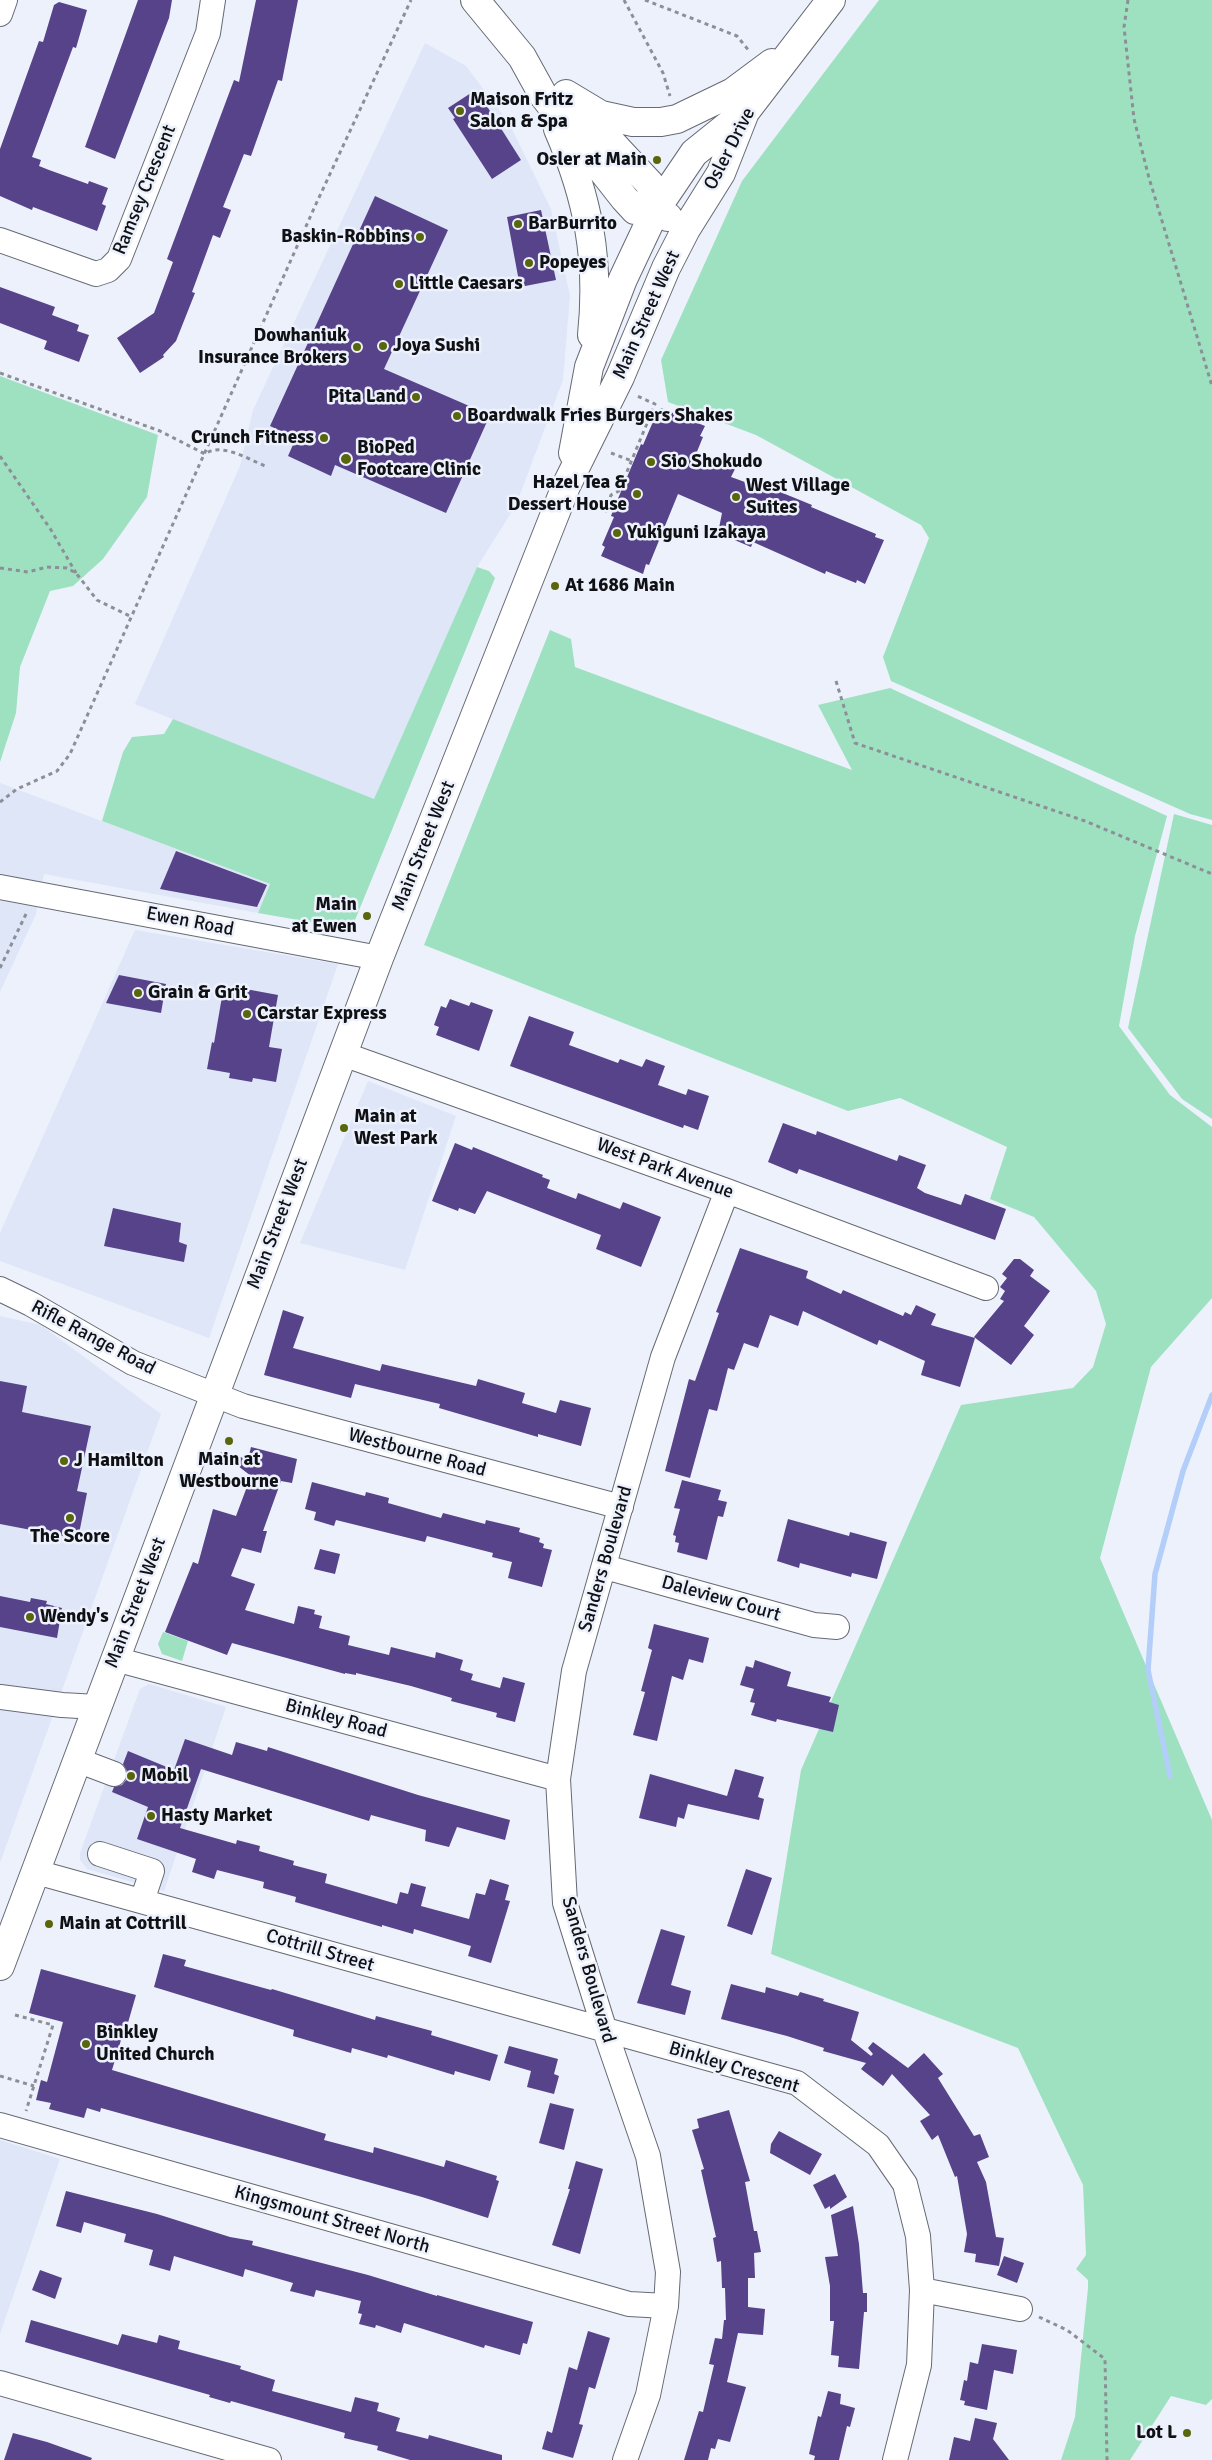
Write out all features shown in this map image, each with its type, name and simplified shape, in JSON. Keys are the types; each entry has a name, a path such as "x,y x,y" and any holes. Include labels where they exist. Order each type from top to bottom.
{"main road":[{"path":"475,0 555,94 650,184 656,209"},
{"name":"Osler Drive","path":"686,228 722,172 746,112 831,0"},
{"path":"555,94 601,115 633,122 661,122 677,119 733,92 762,68 795,48"},
{"path":"555,94 569,154 584,201 594,250 595,311 589,367"},
{"name":"Main Street West","path":"566,486 589,367 623,280 656,209 694,153 746,112"},
{"name":"Main Street West","path":"0,1966 379,958 566,486 620,377 666,268 686,228 656,209"}],"street":[{"path":"0,14 5,0"},
{"name":"Ramsey Crescent","path":"0,240 96,274 108,270 119,259 208,33 213,0"},
{"name":"Ewen Road","path":"0,887 379,958"},
{"name":"West Park Avenue","path":"342,1054 727,1191 986,1288"},
{"name":"Sanders Boulevard","path":"625,2460 648,2395 666,2306 668,2272 648,2156 604,2031 565,1903 558,1779 574,1672 663,1357 727,1191"},
{"name":"Rifle Range Road","path":"0,1289 31,1304 133,1363 214,1395"},
{"name":"Westbourne Road","path":"214,1395 252,1409 621,1507"},
{"name":"Daleview Court","path":"605,1567 814,1625 837,1627"},
{"name":"Binkley Road","path":"115,1659 558,1779"},
{"path":"0,1697 62,1705 97,1707"},
{"path":"77,1760 114,1774"},
{"path":"100,1854 152,1871 142,1901"},
{"name":"Cottrill Street","path":"36,1872 604,2031"},
{"name":"Binkley Crescent","path":"604,2031 797,2083 844,2117 878,2145 905,2184 918,2236 922,2290 919,2365 895,2460"},
{"name":"Kingsmount Street North","path":"0,2126 629,2304 666,2306"},
{"path":"922,2290 1020,2309"},
{"path":"0,2383 269,2460"}],"path":[{"path":"0,802 17,789 57,771 70,754 316,204 411,0"},
{"path":"624,0 663,73 671,99"},
{"path":"645,0 736,36 762,68"},
{"path":"1128,0 1124,27 1134,118 1149,178 1212,386"},
{"path":"0,372 160,431 205,454"},
{"path":"590,504 606,511 611,495 619,490 632,461 655,404 634,395"},
{"path":"205,454 210,450 220,449 265,466"},
{"path":"611,453 632,461"},
{"path":"0,456 51,530 76,573 97,600 132,617"},
{"path":"0,568 28,572 58,566 76,573"},
{"path":"836,680 855,743 1085,821 1212,874"},
{"path":"0,968 27,912 32,893"},
{"path":"14,2016 53,2025 24,2118"},
{"path":"0,2076 34,2086"},
{"path":"1020,2309 1067,2330 1105,2359 1107,2460"}],"shaded area":[{"path":"425,43 466,66 509,123 551,209 570,296 563,380 516,505 477,567 374,800 135,704 240,466 253,410"},
{"path":"0,783 270,884 258,913 44,874 36,914 0,992"},
{"path":"135,930 338,964 209,1338 0,1261 0,1233"},
{"path":"368,1081 456,1116 405,1270 300,1243"},
{"path":"0,1316 41,1325 161,1414 0,1863"},
{"path":"149,1684 226,1707 164,1891 87,1869 80,1860 80,1853 140,1689"},
{"path":"0,2140 60,2159 0,2334"}],"green space":[{"path":"879,0 1212,0 1212,820 1190,814 891,681 883,657 929,538 921,525 756,435 668,402 661,360 742,181"},
{"path":"0,376 158,435 147,497 103,559 73,586 50,591 20,667 16,713 0,762"},
{"path":"477,567 489,571 495,578 353,925 344,928 258,913 270,884 102,821 123,752 132,737 164,734 173,719 374,799"},
{"path":"550,630 571,639 575,667 852,770 818,705 890,688 1167,816 1135,936 1119,1026 1170,1095 1212,1127 1212,1298 1151,1367 1100,1558 1212,1820 1212,2399 1206,2405 1171,2396 1130,2460 1061,2460 1075,2417 1088,2288 1088,2280 1076,2269 1086,2255 1083,2185 1018,2048 771,1954 801,1770 961,1405 1073,1388 1093,1367 1106,1324 1096,1291 1034,1217 990,1199 1007,1147 900,1098 848,1111 424,945"},
{"path":"1174,814 1212,825 1212,1119 1182,1099 1128,1028"},
{"path":"163,1632 188,1641 182,1661 162,1654 158,1644"}],"building":[{"path":"138,0 172,0 169,18 115,159 85,147"},
{"path":"256,0 298,0 282,81 278,80 251,156 244,154 223,207 231,210 220,238 213,235 192,292 195,293 176,341 163,355 164,357 140,373 117,338 154,313 173,262 167,259 234,80 239,82"},
{"path":"59,2 87,10 76,48 73,47 32,157 41,160 39,166 88,184 89,181 108,188 102,204 106,206 97,231 33,207 32,210 0,196 0,149 39,41 43,42 54,5"},
{"path":"474,91 481,102 483,100 521,160 492,179 453,119 455,118 448,108"},
{"path":"375,196 448,230 384,369 490,415 446,513 335,465 331,476 288,456 296,438 270,426"},
{"path":"541,210 556,280 520,287 507,217"},
{"path":"0,287 55,307 52,315 79,325 77,331 89,335 79,362 44,349 47,341 0,323"},
{"name":"West Village Suites","path":"661,408 705,426 700,436 703,437 696,454 735,469 731,477 767,490 768,487 812,505 811,507 876,534 875,537 884,540 865,584 857,580 856,583 826,571 825,574 753,542 751,547 718,533 722,513 678,494 649,565 646,564 643,574 601,556 605,547 602,545 614,517 611,516 614,508 641,444 643,445"},
{"path":"176,851 267,885 257,907 160,889"},
{"name":"Grain & Grit","path":"119,975 166,984 161,1013 106,1003"},
{"path":"224,985 278,995 269,1047 282,1049 276,1082 253,1078 252,1082 229,1078 230,1073 207,1069 212,1042 214,1043"},
{"path":"450,999 469,1006 471,1002 493,1010 479,1051 436,1035 439,1027 434,1025 441,1006 446,1008"},
{"path":"529,1016 574,1032 569,1045 618,1063 620,1059 642,1067 646,1059 665,1066 658,1085 686,1095 688,1089 709,1096 698,1130 684,1125 683,1128 510,1066"},
{"path":"783,1123 816,1135 817,1131 897,1161 899,1155 926,1165 917,1188 925,1193 961,1205 965,1194 1006,1209 995,1240 799,1169 797,1174 768,1162"},
{"path":"455,1143 472,1150 473,1147 543,1175 542,1177 550,1180 547,1188 576,1199 578,1193 620,1209 623,1202 661,1217 641,1267 596,1249 601,1235 487,1191 475,1214 459,1208 458,1211 432,1201"},
{"path":"113,1208 181,1223 179,1242 187,1245 184,1262 104,1246"},
{"path":"740,1248 808,1271 806,1278 841,1294 843,1290 903,1316 905,1312 911,1315 916,1305 936,1314 931,1325 975,1338 960,1387 921,1375 925,1361 879,1340 877,1345 803,1311 798,1326 770,1315 758,1348 744,1343 734,1370 728,1368 717,1411 709,1409 690,1478 665,1471 689,1379 695,1381 719,1313 716,1312"},
{"path":"1014,1259 1020,1259 1034,1270 1030,1276 1050,1291 1024,1326 1034,1335 1011,1365 974,1337 1004,1301 1000,1299 1005,1291 1000,1287 1007,1278 1002,1274"},
{"path":"283,1310 304,1317 293,1348 380,1371 382,1364 476,1386 478,1379 525,1393 522,1403 556,1413 560,1400 591,1408 581,1446 538,1434 538,1437 439,1408 440,1404 355,1384 351,1398 264,1375"},
{"path":"0,1381 27,1386 22,1412 91,1426 77,1491 87,1493 78,1539 0,1524"},
{"path":"251,1447 297,1459 292,1483 281,1481 263,1531 267,1531 261,1553 242,1548 231,1576 255,1584 245,1610 294,1624 298,1606 315,1610 314,1614 322,1616 319,1628 350,1636 348,1645 389,1655 391,1647 435,1658 436,1652 463,1660 460,1670 473,1674 471,1680 500,1688 503,1677 525,1683 515,1722 496,1717 497,1713 451,1701 452,1698 411,1686 356,1673 356,1675 345,1674 232,1643 227,1655 165,1632 193,1562 198,1564 213,1509 236,1516 251,1476 220,1452 248,1459"},
{"path":"682,1480 721,1490 718,1500 727,1502 723,1517 718,1516 707,1560 677,1552 679,1543 675,1542 676,1536 673,1535 680,1509 674,1508"},
{"path":"312,1482 365,1496 366,1492 389,1498 388,1503 441,1518 443,1513 485,1524 486,1520 520,1528 519,1532 540,1538 539,1542 544,1544 543,1548 552,1550 542,1587 508,1578 512,1562 492,1557 493,1553 427,1536 425,1542 336,1520 334,1526 314,1520 316,1512 305,1509"},
{"path":"788,1519 849,1536 850,1532 887,1542 877,1579 852,1573 851,1577 800,1563 799,1568 777,1561"},
{"path":"320,1549 340,1554 335,1574 314,1569"},
{"name":"Wendy's","path":"0,1596 30,1602 31,1598 47,1601 46,1604 62,1608 57,1638 0,1627"},
{"path":"654,1624 709,1638 703,1663 689,1659 683,1680 672,1676 657,1741 633,1735 645,1692 641,1691 652,1650 648,1648"},
{"path":"755,1660 791,1672 787,1686 831,1697 829,1702 839,1705 833,1732 777,1719 776,1722 751,1715 755,1703 750,1702 754,1689 740,1685 746,1666 753,1668"},
{"path":"185,1739 232,1755 236,1742 267,1751 268,1747 418,1795 510,1820 505,1840 457,1827 449,1847 425,1841 426,1830 371,1815 369,1821 201,1769 180,1828 236,1844 237,1840 260,1846 259,1851 294,1861 293,1865 327,1874 325,1883 397,1904 400,1892 408,1894 411,1883 426,1887 421,1906 469,1919 476,1893 485,1895 490,1879 509,1885 505,1900 510,1901 491,1963 468,1956 471,1946 414,1929 413,1934 382,1925 382,1927 295,1902 296,1897 263,1888 264,1882 217,1870 214,1879 192,1872 196,1859 137,1839 148,1807 112,1792 114,1787 122,1785 127,1779 127,1771 123,1764 128,1751 174,1770"},
{"path":"735,1769 764,1777 758,1797 764,1799 759,1820 688,1804 684,1819 678,1817 676,1827 639,1818 650,1774 727,1796"},
{"path":"746,1869 772,1878 752,1935 727,1926"},
{"path":"661,1929 685,1936 671,1985 691,1991 685,2015 637,2003"},
{"path":"163,1954 186,1960 184,1966 272,1989 375,2020 376,2016 432,2031 431,2035 498,2055 490,2081 455,2071 454,2075 388,2055 387,2058 352,2048 351,2053 293,2036 294,2030 154,1987"},
{"path":"41,1969 136,1995 112,2070 326,2134 324,2140 373,2153 374,2147 444,2167 446,2160 497,2176 496,2180 499,2181 488,2218 422,2197 101,2108 100,2112 87,2108 84,2118 49,2109 51,2103 36,2100 41,2080 47,2082 63,2022 29,2013"},
{"path":"731,1984 765,1993 766,1987 798,1996 800,1992 859,2012 851,2040 871,2056 873,2054 868,2048 873,2042 908,2068 924,2053 943,2074 938,2078 974,2136 980,2134 989,2157 977,2162 986,2182 996,2237 1004,2238 999,2266 975,2262 976,2254 964,2252 967,2234 957,2176 955,2177 938,2135 932,2140 920,2121 930,2115 892,2074 883,2086 861,2069 866,2063 823,2051 824,2048 787,2036 721,2019"},
{"path":"509,2046 558,2059 554,2074 559,2076 554,2094 527,2087 531,2071 504,2063"},
{"path":"550,2103 574,2109 564,2150 539,2143"},
{"path":"729,2110 750,2181 745,2182 754,2231 757,2231 761,2252 754,2253 755,2278 748,2278 748,2307 765,2309 763,2335 738,2333 727,2382 746,2387 730,2442 718,2439 715,2449 711,2448 708,2460 684,2460 699,2411 703,2412 714,2365 709,2364 715,2338 722,2339 724,2320 726,2320 725,2288 722,2288 721,2261 717,2262 713,2238 716,2237 701,2170 704,2169 692,2130 699,2128 697,2119"},
{"path":"779,2131 822,2154 810,2175 770,2153 771,2144"},
{"path":"576,2161 603,2169 580,2254 552,2245 570,2189 568,2189"},
{"path":"835,2174 847,2197 830,2209 830,2206 825,2209 813,2185"},
{"path":"66,2191 157,2214 230,2237 253,2241 252,2245 368,2275 533,2322 527,2344 523,2343 520,2355 485,2345 484,2348 404,2323 401,2333 376,2325 375,2328 359,2324 362,2314 358,2313 361,2301 316,2290 314,2297 290,2291 293,2283 245,2269 243,2277 174,2256 170,2271 149,2265 153,2250 124,2242 126,2234 84,2222 81,2233 56,2226"},
{"path":"853,2206 859,2244 863,2293 867,2293 867,2312 864,2312 859,2369 838,2367 839,2356 831,2355 834,2321 830,2321 830,2286 825,2257 838,2256 831,2215"},
{"path":"1004,2256 1024,2263 1017,2283 997,2275"},
{"path":"40,2270 62,2278 55,2299 32,2290"},
{"path":"31,2320 118,2345 122,2334 157,2343 159,2335 180,2341 178,2349 241,2366 240,2369 275,2380 272,2391 351,2412 355,2397 379,2403 377,2411 400,2418 396,2431 428,2439 429,2435 502,2455 502,2460 410,2460 377,2450 378,2446 344,2438 345,2433 231,2401 230,2403 209,2397 210,2395 25,2342"},
{"path":"588,2331 610,2338 595,2389 589,2387 579,2424 583,2425 573,2458 542,2449 547,2431 552,2433 569,2367 577,2370"},
{"path":"982,2344 1017,2350 1013,2374 994,2370 987,2410 964,2405 965,2401 960,2400 964,2380 967,2381 970,2362 978,2364"},
{"path":"828,2391 841,2394 840,2404 855,2408 850,2427 847,2426 839,2460 814,2460 815,2456 809,2454 818,2416 821,2417"},
{"path":"975,2418 997,2423 993,2439 1009,2460 949,2460 954,2437 970,2441"},
{"path":"13,2433 47,2442 92,2458 91,2460 4,2460"}],"waterway":[{"path":"1170,1776 1148,1670 1155,1574 1183,1471 1212,1395"}],"place":[{"name":"Maison Fritz Salon & Spa","path":"460,111"},
{"name":"Osler at Main","path":"657,160"},
{"name":"BarBurrito","path":"518,224"},
{"name":"Baskin-Robbins","path":"420,237"},
{"name":"Popeyes","path":"529,263"},
{"name":"Little Caesars","path":"399,284"},
{"name":"Joya Sushi","path":"383,346"},
{"name":"Dowhaniuk Insurance Brokers","path":"357,347"},
{"name":"Pita Land","path":"416,397"},
{"name":"Boardwalk Fries Burgers Shakes","path":"457,416"},
{"name":"Crunch Fitness","path":"324,438"},
{"name":"BioPed Footcare Clinic","path":"346,459"},
{"name":"Sio Shokudo","path":"651,462"},
{"name":"Hazel Tea & Dessert House","path":"637,494"},
{"name":"West Village Suites","path":"736,497"},
{"name":"Yukiguni Izakaya","path":"617,533"},
{"name":"At 1686 Main","path":"555,586"},
{"name":"Main at Ewen","path":"367,916"},
{"name":"Grain & Grit","path":"138,993"},
{"name":"Carstar Express","path":"247,1014"},
{"name":"Main at West Park","path":"344,1128"},
{"name":"Main at Westbourne","path":"229,1441"},
{"name":"J Hamilton","path":"64,1461"},
{"name":"The Score","path":"70,1518"},
{"name":"Wendy's","path":"30,1617"},
{"name":"Mobil","path":"131,1776"},
{"name":"Hasty Market","path":"151,1816"},
{"name":"Main at Cottrill","path":"49,1924"},
{"name":"Binkley United Church","path":"86,2044"},
{"name":"Lot L","path":"1187,2433"}]}
